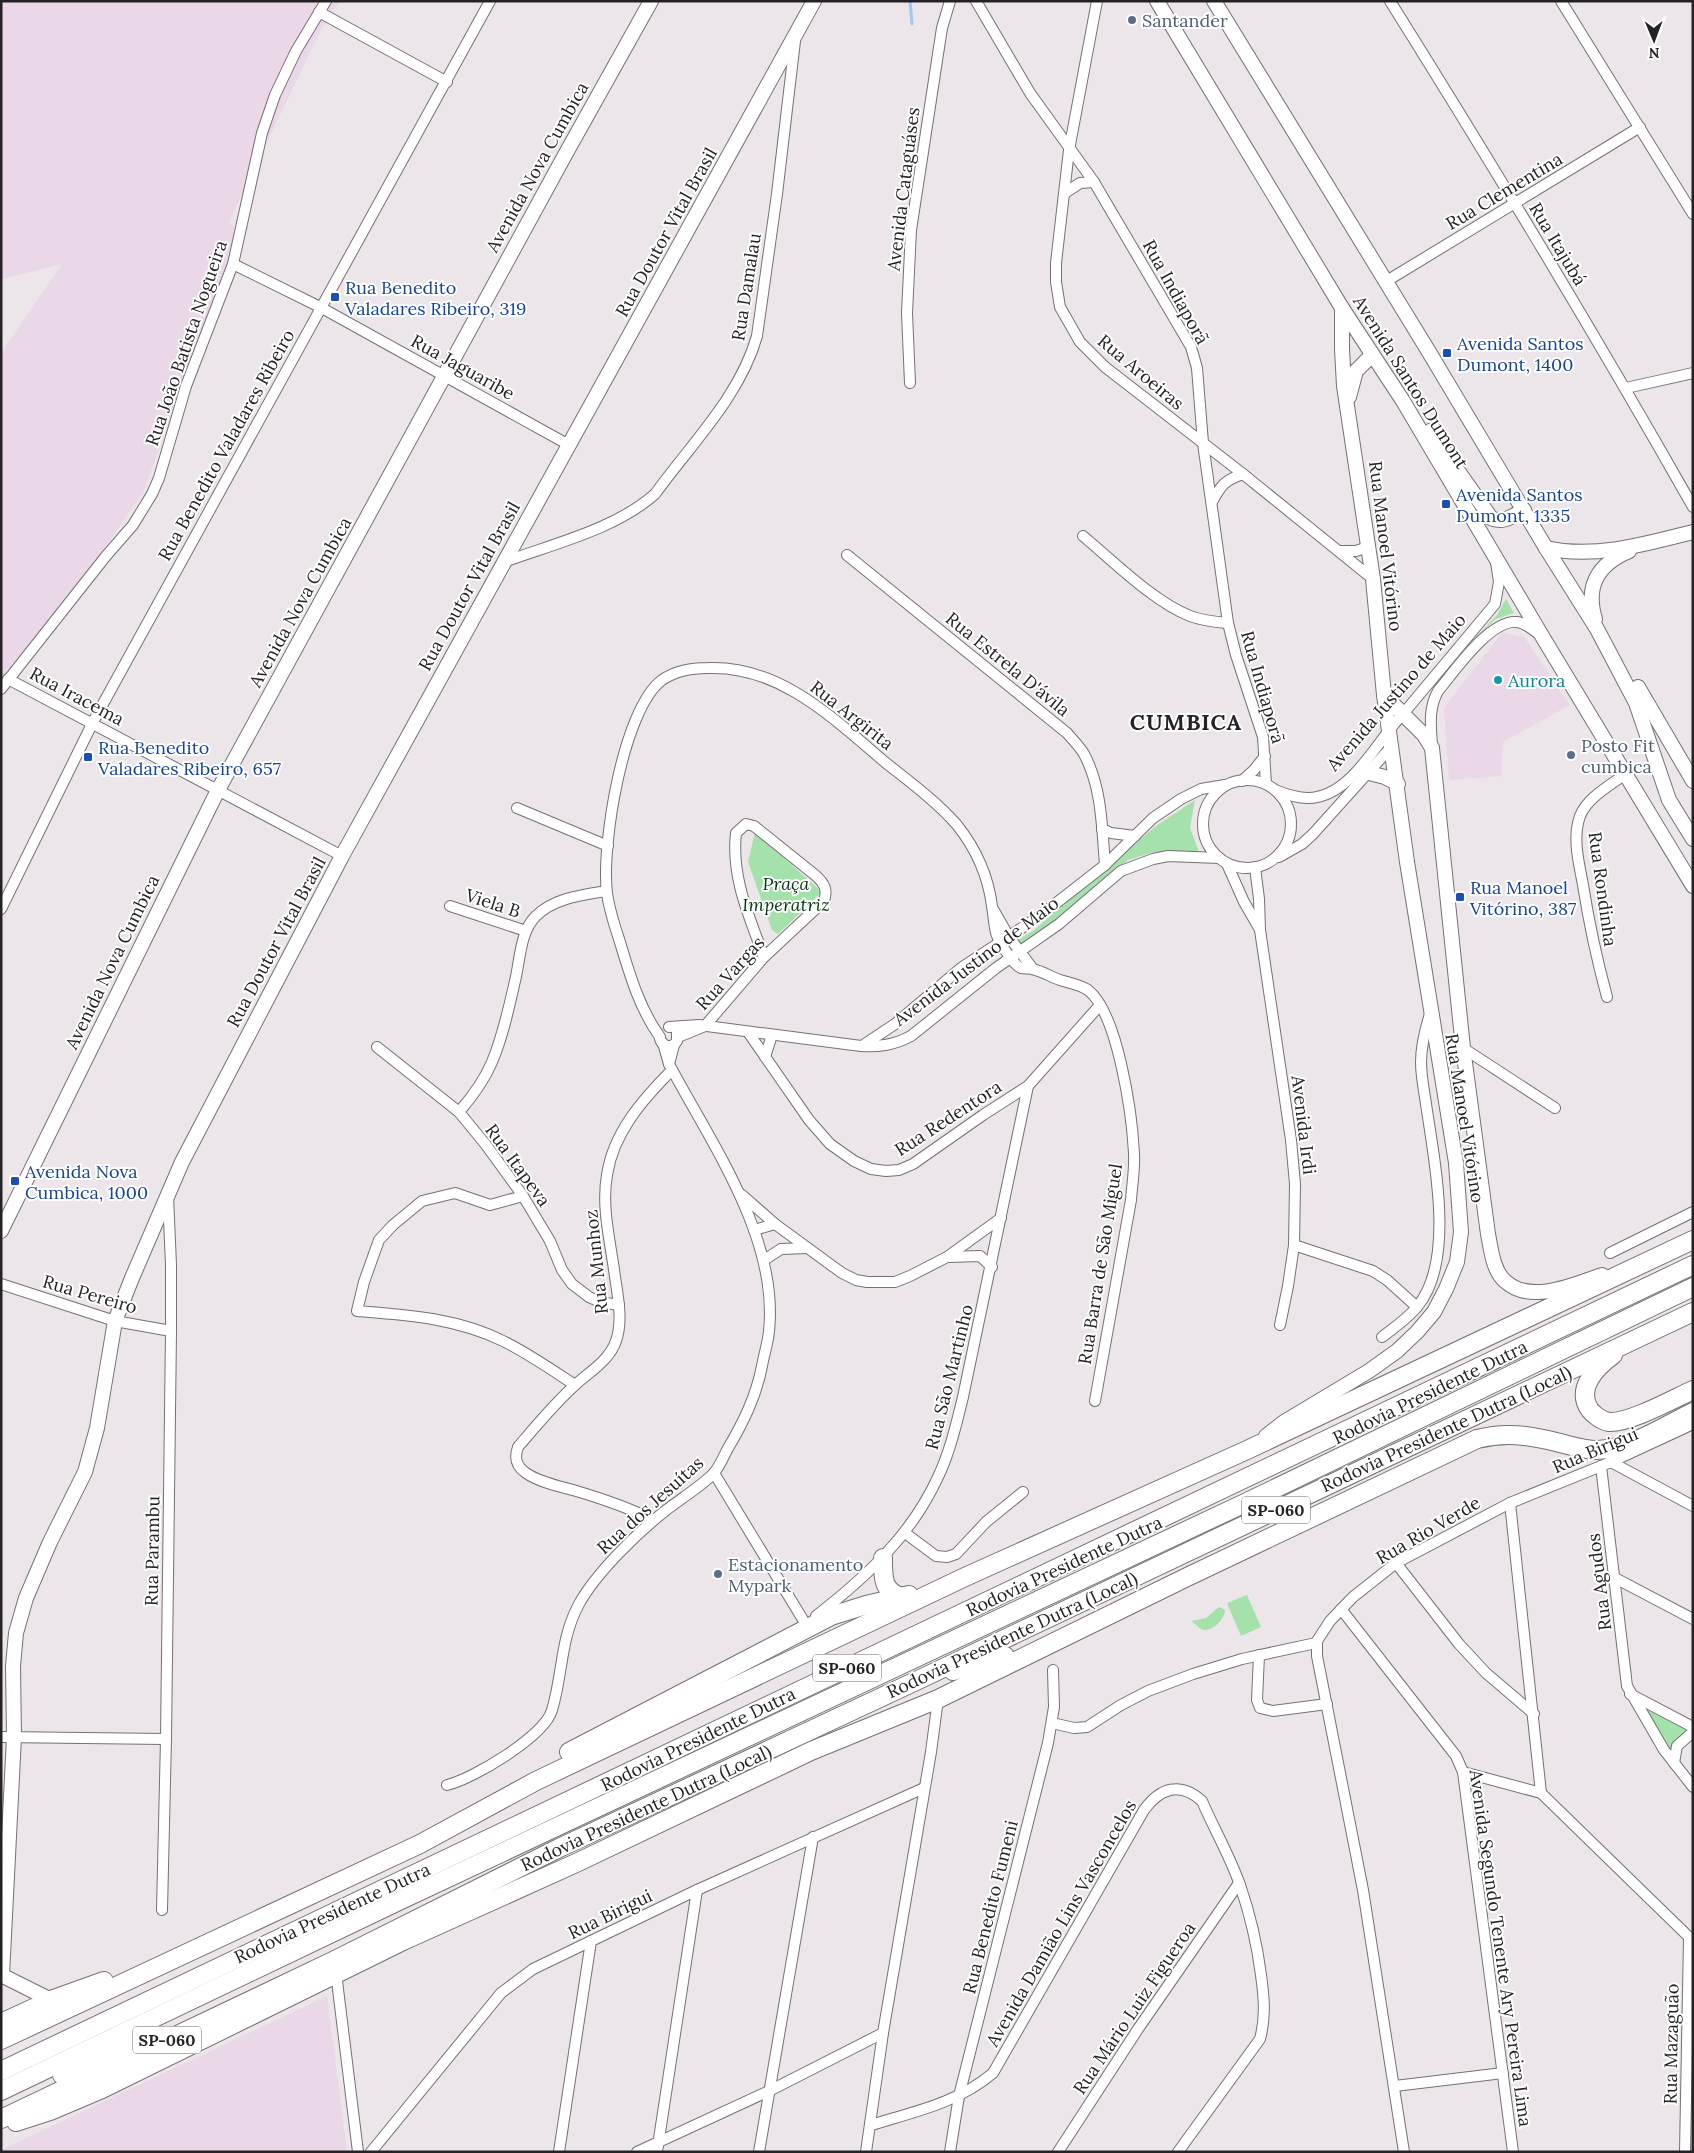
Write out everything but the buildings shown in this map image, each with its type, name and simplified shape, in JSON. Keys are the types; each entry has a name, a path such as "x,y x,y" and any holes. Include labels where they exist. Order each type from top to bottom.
{"highway":[{"name":"Rodovia Presidente Dutra","path":"1,2040 178,1959 420,1844 536,1781 965,1577 1247,1450 1693,1240"},
{"name":"Rodovia Presidente Dutra","path":"1,2071 299,1927 1230,1488 1693,1266"},
{"name":"Rodovia Presidente Dutra","path":"1,2091 418,1892 1245,1503 1693,1287"},
{"name":"Rodovia Presidente Dutra (Local)","path":"333,1961 559,1848 916,1681 1693,1312"},
{"path":"1636,1338 1606,1360 1591,1376 1586,1386 1585,1396 1587,1405 1592,1413 1609,1422 1630,1418 1693,1390"},
{"path":"1,2126 50,2111 102,2089 403,1942 576,1863 811,1751 938,1699 1477,1439 1497,1434 1523,1436 1596,1450 1611,1448 1636,1440 1693,1412"},
{"path":"883,1558 884,1580 888,1589 894,1595 902,1598"},
{"path":"420,1844 432,1827 534,1770 806,1627 831,1616 866,1605 902,1598 965,1577"},
{"path":"916,1681 990,1662 1112,1614"},
{"path":"1,2023 51,2000 164,1958 178,1959"},
{"path":"1,2100 50,2080 296,1968 333,1961"},
{"name":"SP-060","path":"1,2120 333,1961"}],"main road":[{"name":"Avenida Nova Cumbica","path":"1,1231 218,790 651,1"},
{"name":"Rua Doutor Vital Brasil","path":"2,1975 8,1737 16,1633 26,1598 50,1542 85,1472 97,1428 115,1320 168,1192 342,856 795,39 814,1"},
{"name":"Avenida Santos Dumont","path":"1157,1 1342,308 1404,401 1624,775 1693,886"},
{"name":"Avenida Santos Dumont","path":"1214,1 1597,629 1636,703 1669,800 1693,839"},
{"name":"Rua Manoel Vitórino","path":"1247,1450 1284,1422 1369,1371 1397,1351 1417,1332 1434,1312 1446,1289 1457,1262 1461,1232 1456,1163 1430,1014 1407,862 1398,784 1384,694 1373,579 1342,370 1342,308"},
{"name":"Rua Manoel Vitórino","path":"1348,403 1356,372 1372,355"},
{"path":"1404,401 1438,441 1490,518 1497,521 1524,510"},
{"path":"1597,629 1591,596 1598,575 1614,557 1648,544 1693,532"},
{"path":"1546,548 1575,553 1648,544"},
{"path":"1619,669 1636,684 1693,781"},
{"path":"1384,694 1424,736 1432,748"},
{"name":"Rua Manoel Vitórino","path":"1432,748 1463,1048 1488,1234 1493,1258 1505,1282 1537,1293 1554,1291 1657,1257"},
{"path":"1369,773 1385,777 1398,784"},
{"path":"2,1975 51,2000"},
{"path":"24,1987 28,1998 28,2010"}],"street":[{"name":"Rua João Batista Nogueira","path":"1,689 144,511 159,478 186,386 233,264 262,133 275,95 296,51 326,1"},
{"name":"Rua Benedito Valadares Ribeiro","path":"1,909 93,722 490,1"},
{"name":"Avenida Cataguáses","path":"910,383 907,313 911,230 942,28 950,1"},
{"name":"Rua Indiaporã","path":"976,1 1030,93 1069,150 1094,182 1191,347 1197,368 1203,443 1228,623 1236,655 1258,718 1270,787"},
{"name":"Rua Aroeiras","path":"1097,1 1069,150 1056,263 1056,282 1060,307 1069,326 1080,342 1105,367 1243,474 1373,579"},
{"path":"1563,2 1693,214"},
{"name":"Rua Itajubá","path":"1393,3 1626,388 1693,507"},
{"path":"319,12 447,82"},
{"name":"Rua Damalau","path":"504,562 597,528 645,503 655,494 720,410 742,374 757,336 778,194 795,39"},
{"name":"Rua Clementina","path":"1385,282 1640,127"},
{"path":"1065,193 1080,183 1094,182"},
{"name":"Rua Jaguaribe","path":"233,264 320,307 569,445"},
{"path":"1626,388 1693,373"},
{"path":"1212,502 1225,482 1243,474"},
{"path":"1083,536 1149,591 1174,608 1202,620 1228,623"},
{"path":"1338,551 1356,551 1368,547"},
{"name":"Rua Estrela D'ávila","path":"847,555 1067,733 1084,754 1095,783 1105,865"},
{"name":"Avenida Justino de Maio","path":"1270,787 1294,797 1309,798 1334,791 1349,779 1365,762 1389,728 1403,714 1495,604 1498,582 1496,559"},
{"name":"Rua Manoel Vitórino","path":"1432,748 1430,711 1432,701 1438,691 1492,630 1501,625 1516,622 1525,624 1542,636"},
{"name":"Rua Argirita","path":"606,891 608,846 614,800 622,761 640,708 650,692 663,679 677,672 695,668 720,667 746,671 790,688 825,711 955,823 979,856 986,876 993,908 992,923 1000,943 1010,958"},
{"name":"Rua Iracema","path":"8,678 342,856"},
{"name":"Avenida Justino de Maio","path":"1273,860 1302,844 1392,746"},
{"name":"Rua Indiaporã","path":"1242,781 1265,756"},
{"name":"Rua Rondinha","path":"1607,997 1593,944 1577,848 1576,831 1580,815 1588,802 1624,775"},
{"path":"1252,780 1270,787 1286,803 1291,829 1287,842 1273,860 1255,867 1244,869 1223,861 1206,844 1202,827 1204,812 1210,800 1225,785 1242,781 1252,780"},
{"name":"Avenida Justino de Maio","path":"861,1046 895,1024 961,968 1037,918 1105,865 1153,818 1181,798 1201,789 1225,785"},
{"path":"517,808 608,846"},
{"name":"Rua Vargas","path":"705,1026 764,956 824,900 826,890 824,884 815,875 754,826 746,824 736,833 735,858 744,902 764,956"},
{"path":"1102,829 1111,833 1135,836"},
{"name":"Avenida Justino de Maio","path":"861,1046 887,1046 910,1036 1010,958 1059,924 1121,871 1153,859 1168,856 1223,861"},
{"name":"Avenida Irdi","path":"1223,861 1260,930"},
{"name":"Avenida Irdi","path":"1255,867 1260,930 1291,1140 1295,1184 1294,1245 1280,1325"},
{"path":"458,1112 474,1094 492,1062 515,981 526,931 534,917 552,905 582,895 606,891"},
{"name":"Rua dos Jesuítas","path":"447,1784 461,1782 485,1770 543,1726 552,1712 561,1654 569,1625 580,1602 603,1570 653,1520 714,1473 745,1420 760,1376 769,1330 764,1260 754,1230 738,1192 670,1067 664,1034 643,1007 630,975 606,891"},
{"name":"Viela B","path":"450,906 526,931"},
{"name":"Rua Argirita","path":"993,908 1009,937 1021,952"},
{"path":"1021,952 1033,969"},
{"name":"Rua Barra de São Miguel","path":"1010,958 1020,968 1033,969 1087,990 1100,1005 1120,1056 1134,1153 1131,1200 1096,1401"},
{"name":"Rua Redentora","path":"748,1032 809,1120 830,1144 854,1161 871,1169 886,1171 899,1170 913,1164 1028,1086 1100,1005"},
{"path":"1382,1336 1417,1307 1433,1279 1438,1254 1440,1225 1431,1136 1421,1065 1423,1037 1430,1014"},
{"path":"664,1034 678,1025 705,1026 861,1046"},
{"path":"664,1034 670,1046 705,1026"},
{"path":"664,1034 674,1028 676,1041 670,1067"},
{"path":"765,1057 772,1035"},
{"name":"Rua Itapeva","path":"377,1047 458,1112 486,1145 523,1196 550,1240 567,1279 589,1297 600,1302 619,1305"},
{"path":"1463,1048 1555,1108"},
{"name":"Rua Munhoz","path":"653,1520 596,1497 549,1483 528,1474 516,1462 515,1454 518,1447 575,1385 610,1353 616,1341 619,1305 606,1201 606,1176 610,1158 622,1131 670,1067"},
{"name":"Rua São Martinho","path":"806,1627 883,1558 905,1533 939,1476 953,1438 992,1267 1028,1086"},
{"name":"Rua Parambu","path":"162,1910 171,1330 168,1192"},
{"path":"738,1192 775,1224 842,1273 856,1280 867,1282 895,1282 910,1276 947,1257 1001,1218"},
{"path":"523,1196 490,1205 455,1193 422,1201 392,1225 380,1240 364,1282 357,1311 429,1318 465,1326 503,1341 575,1385"},
{"path":"1610,1253 1693,1212"},
{"path":"754,1230 765,1225 775,1224"},
{"path":"1294,1245 1373,1271 1387,1280 1417,1307"},
{"path":"764,1260 781,1249 807,1248"},
{"path":"947,1257 980,1256 992,1267"},
{"name":"Rua Pereiro","path":"1,1284 115,1320 171,1330"},
{"name":"Rua Birigui","path":"1510,1503 1611,1462 1693,1424"},
{"path":"1611,1462 1693,1506"},
{"name":"Rua Agudos","path":"1601,1466 1626,1679 1630,1694"},
{"path":"714,1473 806,1627"},
{"path":"905,1533 936,1556 956,1554 986,1522 1023,1492"},
{"path":"1510,1503 1541,1793"},
{"name":"Rua Rio Verde","path":"1316,1643 1330,1621 1353,1597 1396,1564 1510,1503"},
{"path":"1396,1564 1459,1644 1486,1673 1534,1714"},
{"path":"1615,1578 1693,1619"},
{"name":"Avenida Segundo Tenente Ary Pereira Lima","path":"1341,1609 1456,1756 1463,1772 1513,2152"},
{"path":"1052,1723 1074,1728 1087,1727 1121,1704 1192,1674 1258,1655 1316,1643 1363,1890 1404,2152"},
{"path":"1258,1655 1257,1700 1260,1708 1273,1711 1327,1704"},
{"name":"Rua Benedito Fumeni","path":"950,2152 959,2096 1052,1723 1053,1670"},
{"path":"1630,1694 1693,1727"},
{"path":"1630,1694 1674,1763 1693,1787"},
{"path":"866,2152 883,2033 938,1699"},
{"path":"1674,1763 1676,1746 1693,1732"},
{"path":"8,1737 166,1739"},
{"path":"1463,1772 1541,1793 1691,1940"},
{"name":"Rua Birigui","path":"371,2152 501,1993 533,1969 697,1890 924,1788"},
{"name":"Avenida Damião Lins Vasconcelos","path":"871,2126 959,2096 980,2084 992,2073 1134,1827 1156,1796 1174,1789 1193,1793 1202,1801 1239,1883 1250,1917 1259,1960 1264,2007 1264,2024 1260,2040 1178,2152"},
{"path":"759,2152 813,1837"},
{"name":"Rua Mário Luiz Figueroa","path":"1058,2152 1149,2013 1239,1883"},
{"path":"657,2152 697,1890"},
{"name":"Rua Mazaguão","path":"1685,2152 1691,1940"},
{"path":"559,2152 591,1941"},
{"path":"337,1981 358,2152"},
{"path":"637,2152 769,2091 883,2033"},
{"path":"1395,2086 1503,2073"}],"shaded area":[{"path":"1,1 340,1 319,33 229,222 238,231 143,493 1,695 1,353 62,264 1,279"},
{"path":"1502,633 1524,637 1570,705 1503,742 1501,776 1449,780 1444,708"},
{"path":"327,1996 347,2152 1,2152 1,2150"}],"green space":[{"path":"1506,599 1514,613 1496,619 1476,637 1497,615"},
{"path":"1195,800 1190,828 1199,852 1154,852 1128,860 1040,936 1019,947 1016,941 1034,930 1156,826"},
{"name":"Praça Imperatriz","path":"755,832 822,892 778,934 772,930 748,862"},
{"path":"1247,1595 1261,1627 1241,1636 1227,1603"},
{"path":"1219,1607 1225,1610 1225,1613 1219,1623 1212,1628 1203,1630 1191,1621 1206,1618"},
{"path":"1643,1704 1693,1730 1677,1738 1673,1744 1672,1755"}],"waterway":[{"path":"910,1 912,24"}],"place":[{"name":"Santander","path":"1132,20"},
{"name":"Rua Benedito Valadares Ribeiro, 319","path":"335,297"},
{"name":"Avenida Santos Dumont, 1400","path":"1447,353"},
{"name":"Avenida Santos Dumont, 1335","path":"1446,504"},
{"name":"Aurora","path":"1498,680"},
{"name":"Posto Fit cumbica","path":"1571,755"},
{"name":"Rua Benedito Valadares Ribeiro, 657","path":"88,757"},
{"name":"Rua Manoel Vitórino, 387","path":"1460,897"},
{"name":"Avenida Nova Cumbica, 1000","path":"15,1181"},
{"name":"Estacionamento Mypark","path":"718,1574"}],"district":[{"name":"CUMBICA","path":"1186,722"}]}
